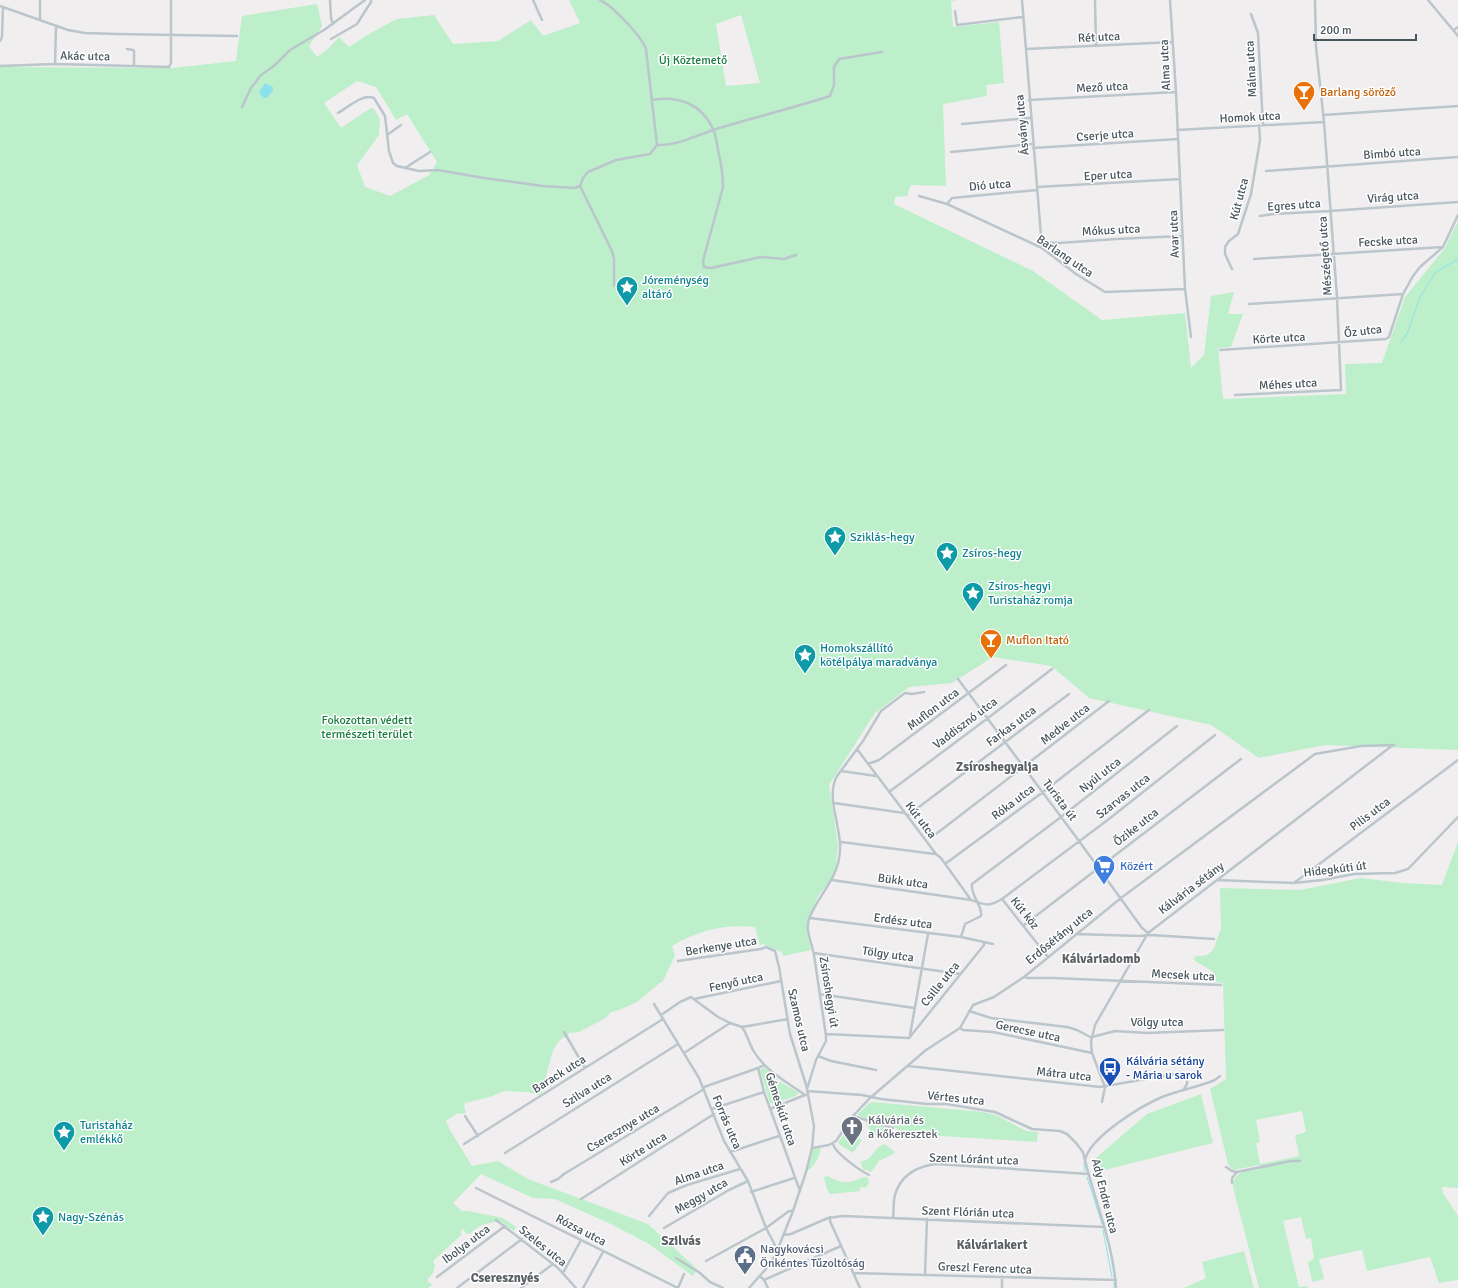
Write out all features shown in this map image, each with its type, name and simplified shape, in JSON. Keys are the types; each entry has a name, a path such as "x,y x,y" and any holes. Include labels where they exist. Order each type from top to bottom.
{"street":[{"path":"40,0 40,19"},
{"path":"171,0 171,34"},
{"path":"330,0 333,24"},
{"path":"242,107 261,75 275,65 290,50 333,24 365,0"},
{"path":"332,39 357,24 372,2 371,0"},
{"path":"533,0 542,20"},
{"path":"600,0 608,5 644,44 647,55 657,146"},
{"name":"Ásvány utca","path":"1022,0 1032,144 1042,248"},
{"path":"1095,0 1096,46"},
{"name":"Alma utca","path":"1170,0 1178,130"},
{"name":"Mészégető utca","path":"1315,0 1316,47 1324,122 1337,297 1342,390"},
{"path":"1428,0 1458,36"},
{"path":"0,40 2,37 2,6 68,30 85,33 237,36"},
{"path":"955,11 956,25 1023,17"},
{"name":"Málna utca","path":"1251,14 1258,33 1263,125"},
{"path":"55,64 56,26"},
{"path":"1454,30 1458,27"},
{"name":"Akác utca","path":"0,66 55,64 169,67 171,63 171,34"},
{"name":"Rét utca","path":"1026,49 1173,42"},
{"path":"127,49 134,51 134,66"},
{"path":"614,286 614,259 612,251 580,186 583,178 588,172 616,160 650,154 657,146 688,139 830,96 834,84 834,67 839,60 882,52"},
{"name":"Mező utca","path":"1029,100 1176,92"},
{"path":"338,113 364,97 372,97 376,100 385,116 386,135 393,163 404,169 419,171 438,170 544,186 574,188 580,186"},
{"path":"652,100 664,98 688,103 704,114 714,130 723,175 723,187 703,261 704,267 710,268 761,257 784,259 796,255"},
{"path":"1323,115 1458,106"},
{"path":"962,124 1030,118"},
{"name":"Homok utca","path":"1178,130 1324,122"},
{"path":"386,135 401,125"},
{"name":"Kút utca","path":"1232,269 1224,254 1225,247 1229,241 1238,234 1251,194 1260,140 1259,125"},
{"name":"Avar utca","path":"1178,130 1185,289 1191,337"},
{"name":"Cserje utca","path":"1033,148 1178,139"},
{"path":"951,152 1032,144"},
{"path":"404,169 430,152"},
{"name":"Bimbó utca","path":"1266,171 1458,157"},
{"name":"Eper utca","path":"1037,189 1180,180"},
{"name":"Dió utca","path":"947,204 952,198 1037,189"},
{"name":"Barlang utca","path":"919,196 947,204 1042,248 1076,274 1105,292 1185,289"},
{"name":"Virág utca","path":"1330,211 1458,202"},
{"name":"Egres utca","path":"1260,216 1330,211"},
{"path":"1249,304 1337,297 1402,294 1416,271 1443,247 1458,215"},
{"name":"Mókus utca","path":"1041,242 1059,243 1182,236"},
{"name":"Fecske utca","path":"1254,260 1443,247"},
{"name":"Őz utca","path":"1340,343 1384,340 1389,337 1402,294"},
{"name":"Körte utca","path":"1220,350 1340,343"},
{"name":"Méhes utca","path":"1235,395 1342,390"},
{"name":"Muflon utca","path":"868,764 879,760 1006,665"},
{"name":"Vaddisznó utca","path":"889,792 1052,668"},
{"name":"Turista út","path":"958,679 1147,934"},
{"name":"Zsíroshegyi út","path":"748,1288 760,1276 778,1250 800,1191 812,1148 814,1124 807,1093 811,1073 826,1041 826,1034 814,953 808,932 810,918 820,897 832,880 839,861 841,842 834,803 833,784 836,776 860,745 881,711 905,693 912,694 924,692"},
{"name":"Farkas utca","path":"906,815 1069,694"},
{"name":"Medve utca","path":"936,834 1109,701"},
{"name":"Róka utca","path":"945,864 1043,792 1149,710"},
{"name":"Nyúl utca","path":"976,902 971,887 972,884 1061,817 1177,726"},
{"name":"Szarvas utca","path":"1002,899 1115,814 1215,735"},
{"name":"Erdősétány utca","path":"832,1143 837,1139 853,1116 870,1098 926,1050 960,1028 975,1003 994,997 1024,977 1121,898 1314,754 1361,746 1394,745"},
{"name":"Kálvária sétány","path":"1105,1087 1092,1053 1092,1038 1095,1025 1147,934 1394,745"},
{"name":"Kút utca","path":"857,749 936,854 941,858 971,900"},
{"name":"Őzike utca","path":"1024,925 1241,759"},
{"name":"Pilis utca","path":"1294,883 1458,760"},
{"path":"841,771 877,776"},
{"path":"834,803 906,815"},
{"name":"Hidegkúti út","path":"1216,880 1294,883 1354,874 1395,873 1404,871 1458,817"},
{"path":"841,842 936,854"},
{"name":"Bükk utca","path":"832,880 971,900 988,905 1002,899"},
{"name":"Kút köz","path":"1002,899 1048,957"},
{"path":"961,937 965,924 981,916 982,910 976,902"},
{"name":"Erdész utca","path":"810,918 961,937 994,944"},
{"path":"826,1034 832,1033 909,1038 928,934"},
{"path":"1076,934 1147,934 1214,939"},
{"name":"Csille utca","path":"909,1038 984,945 984,942"},
{"name":"Szamos utca","path":"766,947 775,952 777,955 790,1034 807,1093"},
{"name":"Berkenye utca","path":"678,961 761,950 766,947"},
{"name":"Tölgy utca","path":"814,953 960,974"},
{"name":"Mecsek utca","path":"1024,977 1221,985"},
{"name":"Fenyő utca","path":"693,998 781,981"},
{"path":"820,994 914,1008"},
{"path":"661,1015 680,1002 693,998 718,1017 742,1028 788,1019"},
{"name":"Forrás utca","path":"654,1004 704,1088 724,1141 748,1181 766,1228 778,1250"},
{"name":"Gerecse utca","path":"969,1011 991,1018 1067,1027 1078,1030 1092,1038"},
{"name":"Barack utca","path":"464,1144 664,1019"},
{"path":"684,1053 730,1023"},
{"name":"Gémeskút utca","path":"742,1028 753,1051 764,1065 758,1068 764,1092 800,1191"},
{"name":"Gerecse utca","path":"960,1028 963,1030 993,1032 1092,1053"},
{"name":"Völgy utca","path":"1092,1038 1115,1031 1147,1033 1223,1030"},
{"path":"564,1032 585,1068"},
{"name":"Szilva utca","path":"505,1153 678,1044"},
{"path":"818,1056 832,1061 876,1070"},
{"path":"764,1065 778,1076 807,1093"},
{"name":"Mátra utca","path":"908,1066 1105,1087 1181,1073 1188,1076 1187,1084 1184,1089"},
{"name":"Cseresznye utca","path":"551,1182 704,1088 758,1068"},
{"path":"1184,1089 1208,1083 1220,1076"},
{"path":"1102,1102 1105,1087"},
{"name":"Ady Endre utca","path":"1116,1288 1116,1280 1104,1227 1085,1160 1086,1153 1100,1138 1128,1117 1161,1098 1184,1089"},
{"path":"712,1109 764,1092"},
{"path":"770,1108 807,1093"},
{"name":"Vértes utca","path":"807,1093 862,1095 870,1098 926,1104 946,1104 995,1112 1032,1129 1060,1131 1067,1134 1076,1142 1085,1160"},
{"name":"Körte utca","path":"581,1199 714,1114"},
{"path":"465,1116 478,1136"},
{"path":"853,1116 893,1128"},
{"path":"730,1152 779,1136"},
{"path":"812,1148 832,1143 838,1152 861,1171 869,1175"},
{"path":"1226,1167 1232,1172 1237,1172 1291,1161 1300,1161"},
{"name":"Szent Lóránt utca","path":"893,1218 894,1200 904,1179 920,1167 928,1165 936,1164 1089,1174"},
{"name":"Alma utca","path":"649,1216 668,1193 686,1185 740,1169"},
{"path":"1232,1183 1232,1178 1237,1172"},
{"path":"751,1192 794,1178"},
{"name":"Meggy utca","path":"664,1228 729,1190 748,1181"},
{"name":"Rózsa utca","path":"476,1188 678,1288"},
{"path":"706,1261 766,1228 789,1211 793,1211"},
{"path":"784,1234 791,1234 830,1217 830,1221 860,1288"},
{"name":"Szent Flórián utca","path":"830,1217 927,1219 1104,1227"},
{"path":"925,1275 927,1219"},
{"name":"Szeles utca","path":"496,1220 553,1264 574,1288"},
{"name":"Ibolya utca","path":"437,1277 505,1226"},
{"path":"457,1288 522,1239"},
{"path":"563,1274 581,1240"},
{"path":"764,1280 841,1246"},
{"path":"583,1288 604,1252"},
{"path":"676,1258 700,1273 710,1282 723,1288"},
{"path":"521,1288 553,1264"},
{"name":"Greszl Ferenc utca","path":"853,1273 1116,1280"},
{"path":"678,1288 684,1274"},
{"path":"760,1276 768,1288"},
{"path":"1002,1277 1002,1288"}],"green space":[{"path":"569,0 958,0 951,1 953,27 999,22 1004,83 986,85 987,96 943,104 946,186 911,185 907,196 895,197 894,204 1033,271 1102,320 1185,313 1191,368 1204,355 1211,296 1234,292 1228,314 1243,314 1231,347 1218,348 1223,399 1346,394 1345,364 1382,363 1405,297 1445,248 1458,221 1458,750 1325,745 1259,758 1211,725 1089,698 1051,666 993,657 952,683 909,687 875,713 829,785 838,846 835,873 818,896 807,925 807,934 811,950 783,956 782,952 763,944 760,945 755,927 744,926 712,929 682,940 672,946 675,955 662,983 661,982 637,1002 611,1012 604,1019 579,1032 569,1033 559,1041 553,1052 542,1093 539,1095 527,1092 504,1091 490,1097 465,1103 464,1107 466,1113 458,1113 446,1121 472,1166 498,1161 528,1179 648,1224 697,1269 693,1276 649,1244 613,1225 555,1199 533,1198 481,1174 453,1203 462,1211 503,1218 516,1227 514,1231 500,1221 480,1226 470,1234 467,1234 463,1229 460,1232 462,1234 433,1261 435,1266 433,1273 427,1280 432,1285 428,1288 0,1288 0,67 173,68 236,61 242,16 317,4 322,26 309,46 317,57 329,48 339,37 349,47 372,32 397,19 434,15 453,44 498,41 531,20 543,36 580,23","holes":["741,15 760,83 726,86 716,24","357,81 376,87 396,120 407,114 437,162 429,175 390,196 365,187 357,165 379,135 380,119 374,109 371,108 341,128 324,103"]},
{"path":"1458,842 1458,1188 1442,1187 1443,1193 1458,1216 1458,1280 1439,1283 1430,1257 1367,1271 1362,1250 1319,1259 1324,1279 1312,1282 1308,1262 1314,1259 1311,1238 1306,1239 1301,1217 1283,1221 1299,1287 1307,1286 1308,1288 1259,1288 1233,1187 1235,1177 1242,1173 1260,1169 1260,1165 1233,1170 1228,1164 1210,1089 1226,1079 1223,983 1216,982 1216,978 1212,971 1195,961 1194,957 1207,955 1212,951 1221,930 1220,888 1300,890 1361,878 1403,883 1442,885","holes":["1302,1111 1306,1132 1295,1135 1299,1156 1260,1164 1256,1143 1260,1142 1256,1120"]},
{"path":"765,1068 780,1082 799,1093 795,1096 773,1104 770,1103 760,1070"},
{"path":"1201,1094 1213,1143 1096,1172 1096,1158 1147,1114"},
{"path":"872,1102 983,1112 996,1115 1026,1131 1038,1132 1037,1142 909,1134 904,1138 900,1131 890,1124 889,1125 859,1116 858,1114"},
{"path":"866,1122 892,1130 886,1139 879,1133 875,1135 871,1134"},
{"path":"847,1131 862,1140 853,1153 840,1145 838,1142"},
{"path":"884,1144 895,1153 879,1161 871,1172 863,1169 860,1162 868,1159 877,1148"},
{"path":"820,1148 818,1157 812,1167 807,1171 813,1149"},
{"path":"828,1176 844,1182 867,1177 869,1183 865,1188 860,1187 860,1191 830,1194 824,1177"},
{"path":"1244,1251 1254,1288 1184,1288 1206,1278 1202,1262"}],"water":[{"path":"265,83 273,87 273,90 267,98 264,98 259,93"}],"waterway":[{"path":"1401,342 1407,334 1420,297 1436,272 1458,258"},
{"path":"1084,1163 1085,1171"},
{"path":"1087,1177 1102,1224"},
{"path":"1103,1230 1112,1277"},
{"path":"1114,1283 1114,1288"}],"place":[{"name":"Barlang söröző","path":"1304,112"},
{"name":"Jóreménység altáró","path":"627,306"},
{"name":"Sziklás-hegy","path":"835,556"},
{"name":"Zsíros-hegy","path":"947,572"},
{"name":"Zsíros-hegyi Turistaház romja","path":"973,612"},
{"name":"Muflon Itató","path":"991,660"},
{"name":"Homokszállító kötélpálya maradványa","path":"805,674"},
{"name":"Közért","path":"1104,886"},
{"name":"Kálvária sétány - Mária u sarok","path":"1110,1088"},
{"name":"Kálvária és a kőkeresztek","path":"852,1146"},
{"name":"Turistaház emlékkő","path":"64,1152"},
{"name":"Nagy-Szénás","path":"43,1236"},
{"name":"Nagykovácsi Önkéntes Tűzoltóság","path":"745,1276"}],"district":[{"name":"Zsíroshegyalja","path":"997,766"},
{"name":"Kálváriadomb","path":"1101,958"},
{"name":"Szilvás","path":"681,1240"},
{"name":"Kálváriakert","path":"992,1244"},
{"name":"Cseresznyés","path":"505,1277"}],"park label":[{"name":"Új Köztemető","path":"693,60"},
{"name":"Fokozottan védett természeti terület","path":"367,727"}]}
